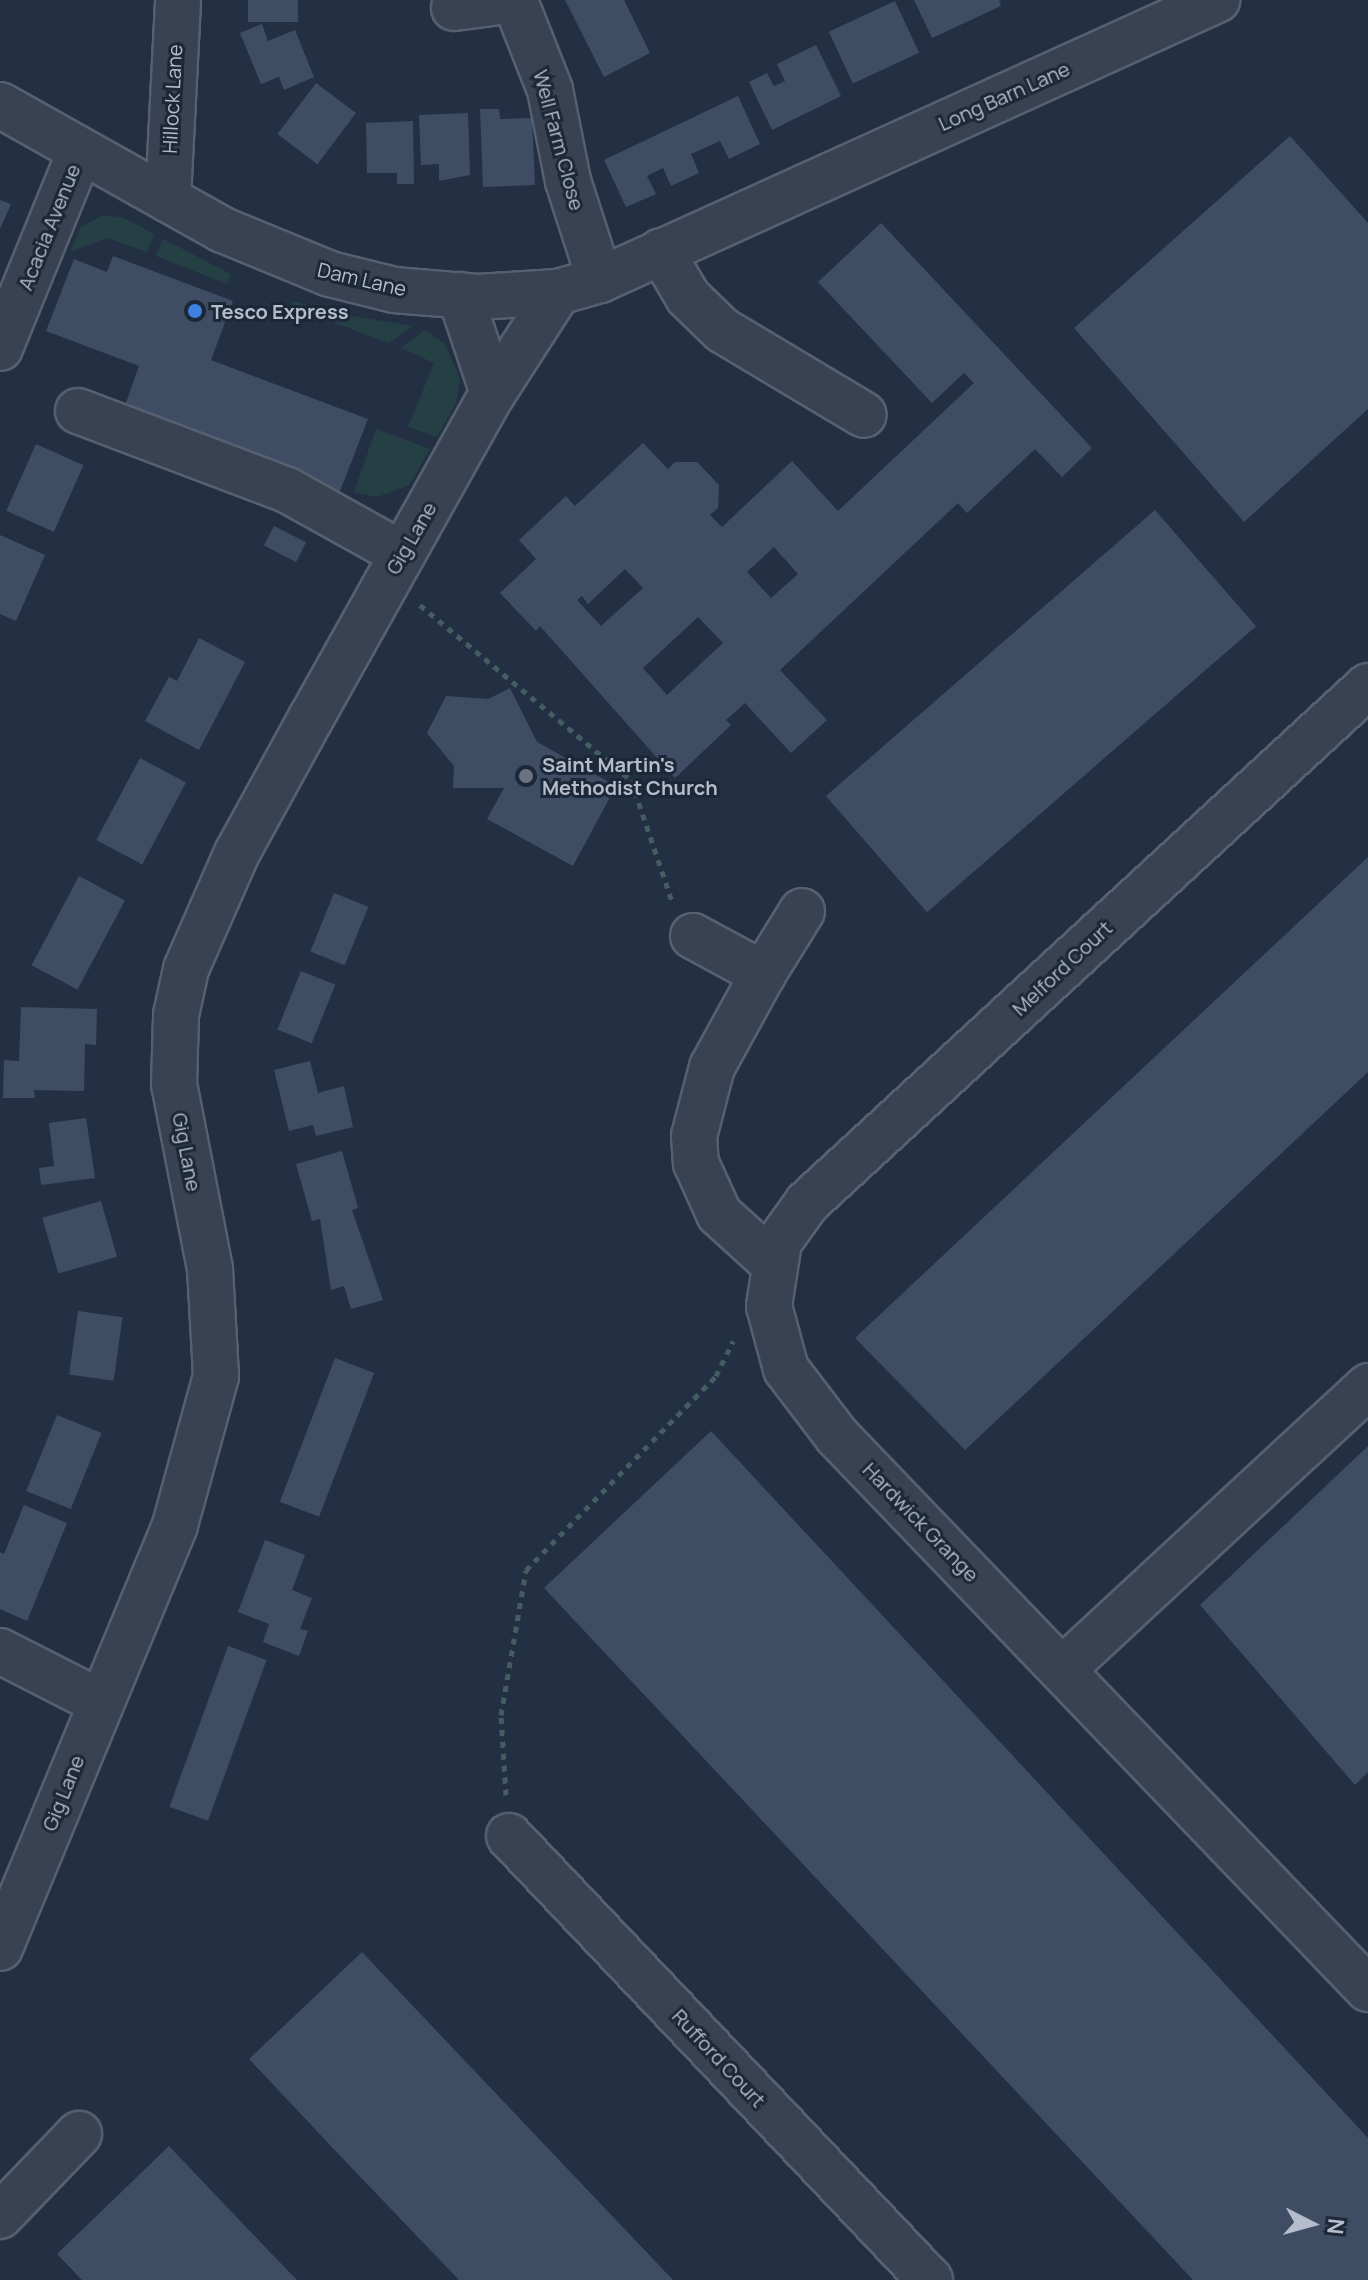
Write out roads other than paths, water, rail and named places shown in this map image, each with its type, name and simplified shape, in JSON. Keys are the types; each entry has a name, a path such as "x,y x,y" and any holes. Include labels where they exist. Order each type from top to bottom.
{"street":[{"name":"Hillock Lane","path":"168,199 178,0"},
{"name":"Long Barn Lane","path":"791,193 1217,0"},
{"name":"Well Farm Close","path":"454,8 515,1 550,90 568,181 600,280"},
{"name":"Dam Lane","path":"0,105 223,230 330,274 394,290 460,295 558,292 600,280 791,193"},
{"name":"Acacia Avenue","path":"0,348 80,152"},
{"path":"661,251 688,297 722,330 864,415"},
{"name":"Gig Lane","path":"0,1948 175,1525 216,1376 217,1319 210,1269 174,1084 176,1015 186,969 237,853 493,393 558,292"},
{"path":"460,295 493,393"},
{"path":"78,411 287,490 395,566"},
{"name":"Melford Court","path":"772,1262 791,1221 807,1203 1368,686"},
{"path":"772,1262 713,1204 696,1163 694,1136 712,1067 802,911"},
{"path":"693,936 763,974"},
{"name":"Hardwick Grange","path":"772,1262 771,1326 799,1389 837,1436 1064,1668 1368,1989"},
{"path":"1064,1668 1368,1386"},
{"path":"0,1651 100,1702"},
{"name":"Rufford Court","path":"509,1836 930,2280"},
{"path":"0,2216 79,2134"}],"place":[{"name":"Tesco Express","path":"195,311"},
{"name":"Saint Martin's Methodist Church","path":"526,776"}]}
